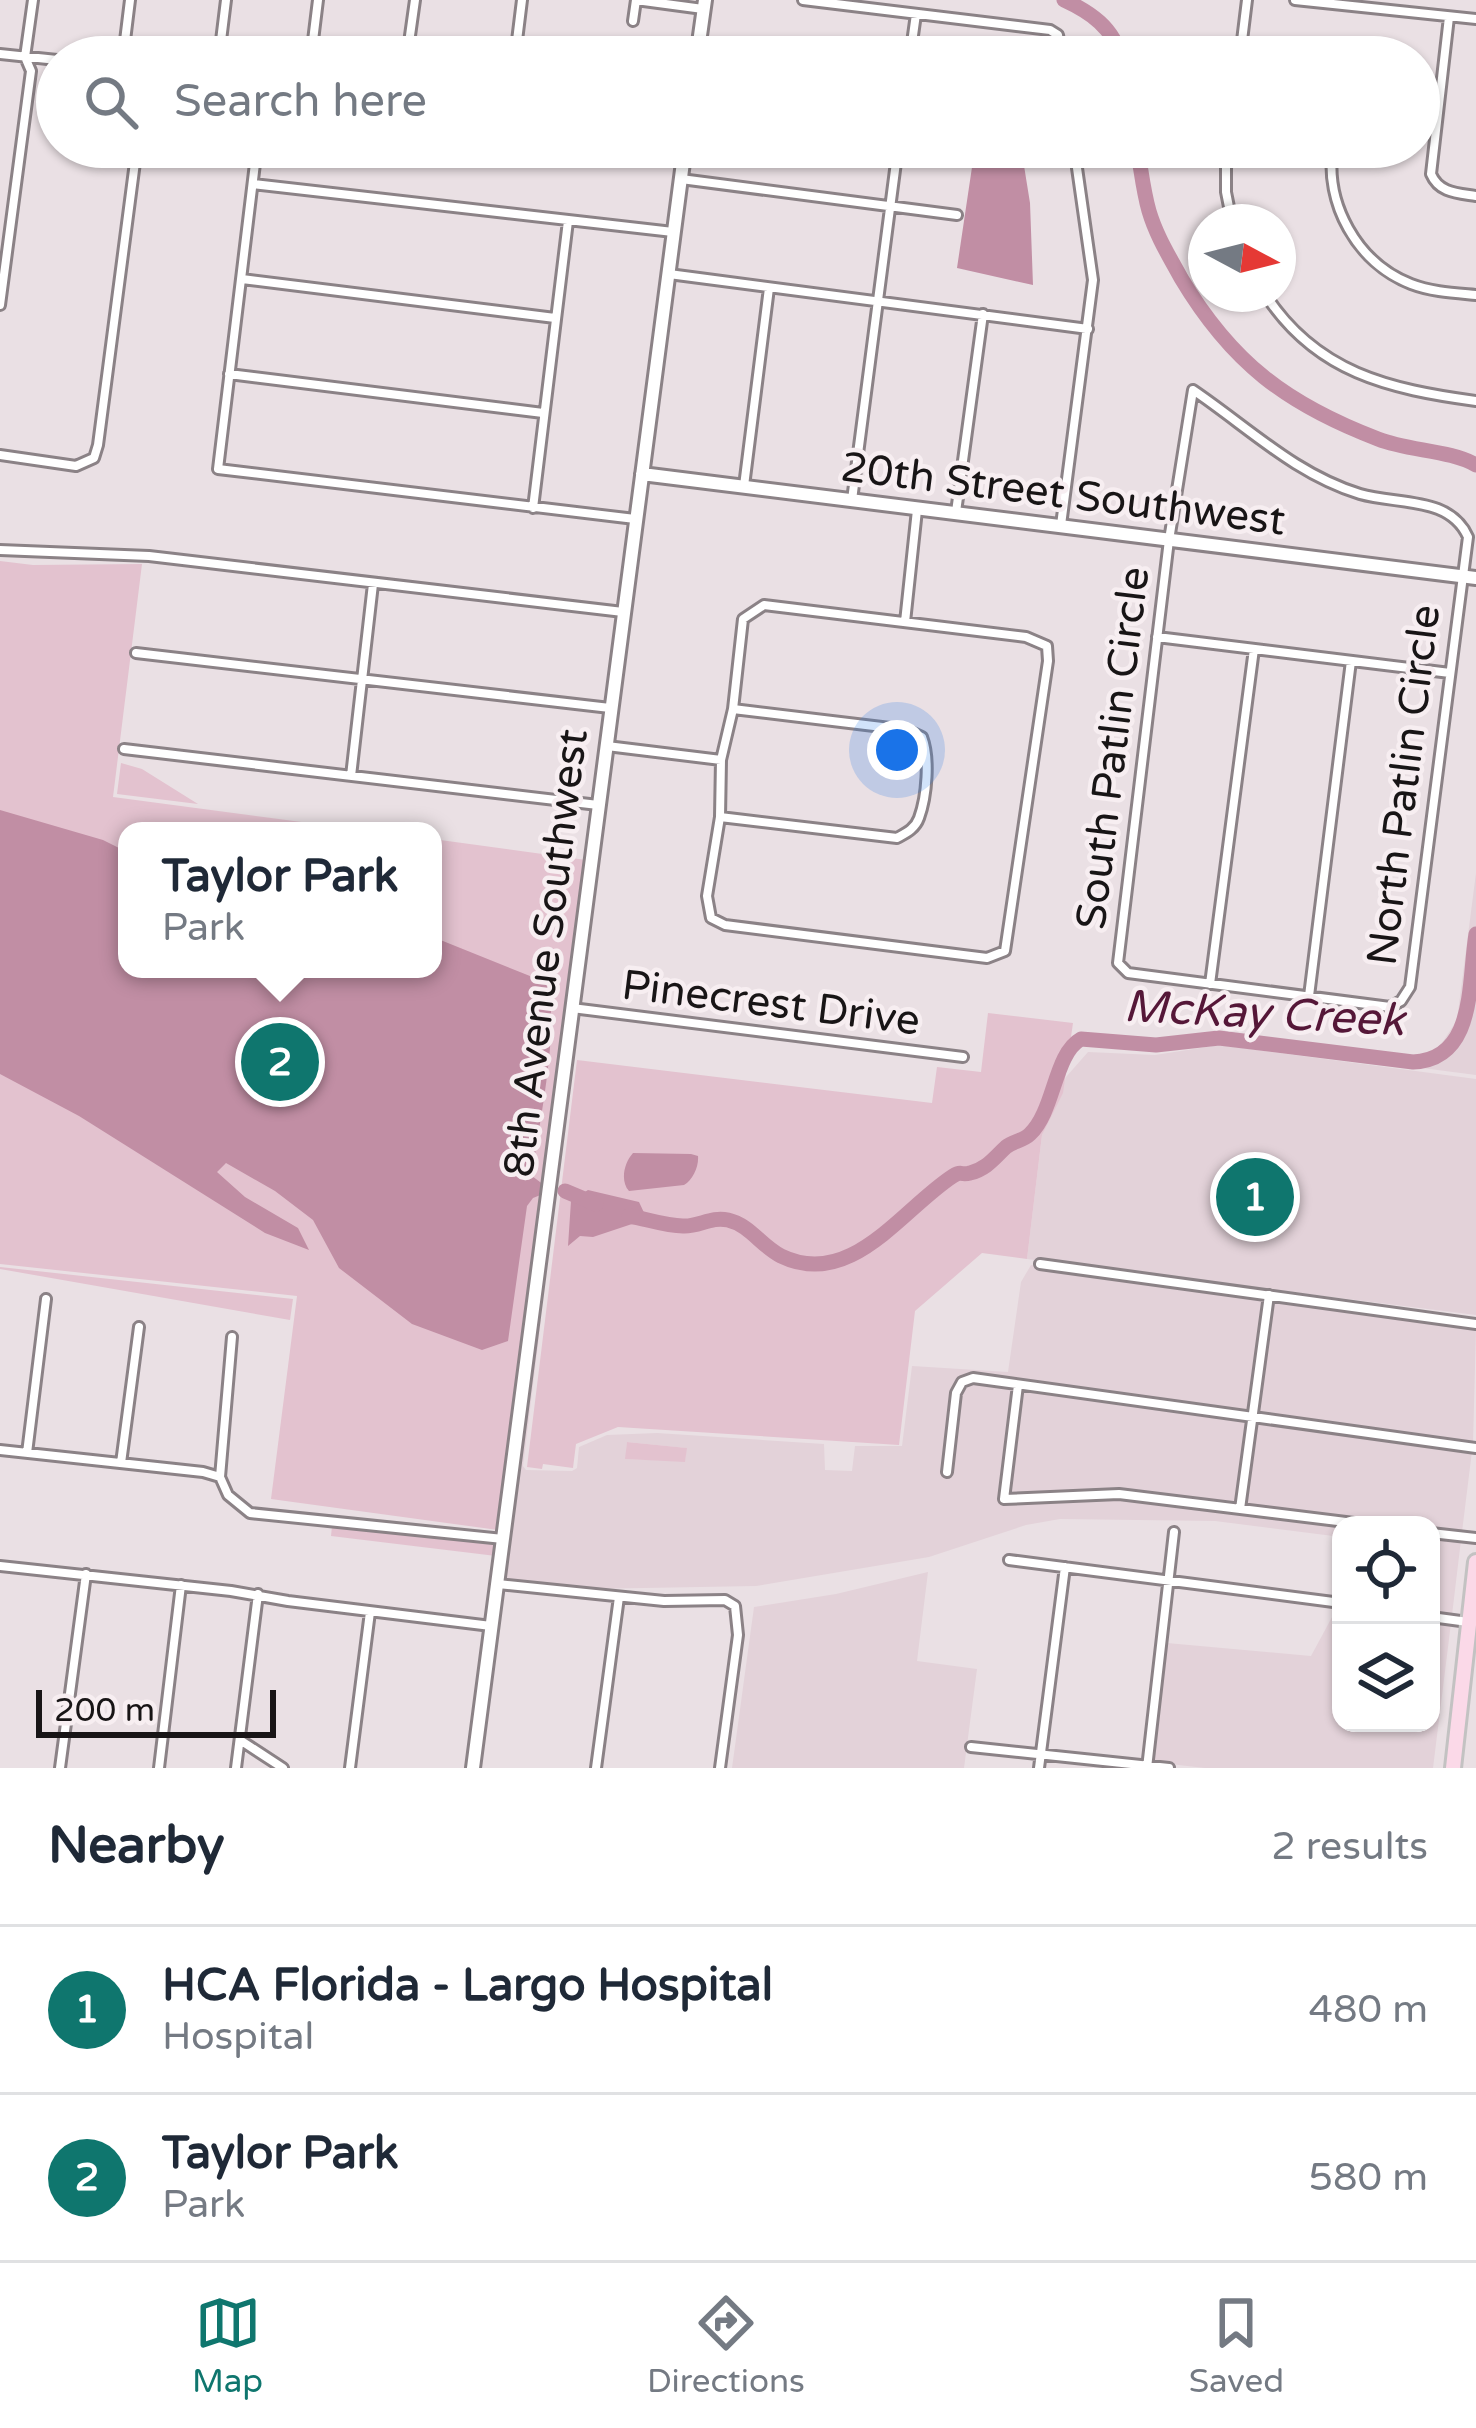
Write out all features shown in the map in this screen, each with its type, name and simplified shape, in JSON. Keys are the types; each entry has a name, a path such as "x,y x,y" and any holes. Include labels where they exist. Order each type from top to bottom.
{"main road":[{"path":"1453,1768 1469,1689 1468,1622 1476,1562"}],"street":[{"path":"0,304 31,71 26,57 33,0"},
{"path":"125,36 130,0"},
{"path":"222,36 226,0"},
{"path":"313,36 318,0"},
{"path":"410,36 415,0"},
{"path":"518,36 522,0"},
{"path":"633,21 636,0 704,5 700,36"},
{"path":"803,0 1050,30 1058,36"},
{"path":"1243,36 1247,0"},
{"path":"1295,0 1476,19"},
{"path":"1380,11 1381,0"},
{"path":"913,36 916,14"},
{"path":"1440,96 1449,17"},
{"path":"0,54 36,58"},
{"path":"0,455 76,466 94,458 134,168"},
{"path":"255,168 218,469 637,519"},
{"name":"8th Avenue Southwest","path":"473,1768 682,168"},
{"path":"851,502 895,168"},
{"path":"1061,527 1093,280 1077,168"},
{"path":"1226,168 1228,204"},
{"path":"1331,168 1347,229 1373,259 1416,286 1476,295"},
{"path":"1432,168 1444,190 1476,196"},
{"path":"681,179 957,215"},
{"path":"254,184 674,232"},
{"path":"533,508 568,221"},
{"path":"669,274 1088,329"},
{"path":"242,279 555,318"},
{"path":"744,488 769,288"},
{"path":"1281,312 1311,346 1360,375 1402,390 1476,400"},
{"path":"956,514 982,314"},
{"path":"229,374 543,413"},
{"name":"South Patlin Circle","path":"1210,984 1128,973 1118,963 1169,540 1193,390 1271,449 1327,482 1454,515 1468,537 1469,577"},
{"name":"20th Street Southwest","path":"642,475 1469,577"},
{"path":"905,622 917,510"},
{"path":"0,550 149,556 624,612"},
{"name":"North Patlin Circle","path":"1309,996 1390,1007 1410,987 1450,673 1469,577"},
{"path":"351,776 373,584"},
{"path":"764,605 905,622 1026,637 1047,646 1006,951 987,958 725,925 711,918 707,896 720,817 721,760 733,709 743,619 764,605"},
{"path":"1157,637 1450,673"},
{"path":"1254,649 1210,984 1309,996 1352,661"},
{"path":"136,652 612,708"},
{"path":"720,817 896,838 911,830 919,818 926,748 922,736 907,730 733,709"},
{"path":"607,746 721,760"},
{"path":"124,749 599,805"},
{"name":"Pinecrest Drive","path":"572,1008 962,1058"},
{"path":"1040,1264 1476,1324"},
{"path":"1240,1509 1269,1295"},
{"path":"27,1454 46,1299"},
{"path":"121,1463 139,1327"},
{"path":"232,1337 220,1478 228,1495 250,1513 503,1539"},
{"path":"947,1472 956,1394 962,1382 973,1378 1476,1448"},
{"path":"1018,1385 1004,1499 1119,1494 1332,1520"},
{"path":"0,1450 220,1478"},
{"path":"1147,1767 1174,1532"},
{"path":"1440,1534 1476,1538"},
{"path":"1010,1560 1332,1603"},
{"path":"0,1566 491,1626"},
{"path":"1039,1768 1065,1567"},
{"path":"61,1768 86,1574"},
{"path":"498,1584 619,1597 724,1600 735,1606 738,1635 720,1768"},
{"path":"159,1768 181,1585"},
{"path":"236,1768 258,1594"},
{"path":"596,1768 619,1597"},
{"path":"350,1768 370,1612"},
{"path":"1440,1618 1468,1622"},
{"path":"240,1740 283,1768"},
{"path":"971,1747 1169,1768"}],"shaded area":[{"path":"972,168 1024,168 1033,285 957,268"},
{"path":"0,561 142,564 113,797 302,822 118,822 118,978 442,978 442,840 586,860 498,1530 271,1499 297,1296 0,1264"},
{"path":"121,763 142,769 198,804 117,794"},
{"path":"0,810 118,848 118,978 442,978 442,941 545,982 550,998 550,1047 532,1176 544,1185 543,1194 527,1206 508,1341 482,1350 412,1324 339,1268 313,1220 275,1191 226,1163 217,1172 245,1197 298,1228 309,1250 265,1233 79,1116 0,1074"},
{"path":"1476,873 1476,1075 1337,1057 1431,1055 1444,1040 1457,1020"},
{"path":"988,1013 1073,1023 1063,1093 1042,1135 1027,1259 982,1253 915,1311 899,1445 618,1427 576,1444 573,1468 527,1467 577,1060 932,1103 937,1067 981,1072"},
{"path":"1219,1045 1476,1079 1476,1315 1027,1259 1042,1135 1066,1077 1088,1052 1155,1055"},
{"path":"633,1153 691,1154 698,1156 698,1164 684,1185 629,1191 624,1172"},
{"path":"588,1190 639,1202 647,1219 593,1237 580,1236 568,1246 571,1201"},
{"path":"1031,1265 1264,1298 1248,1412 965,1375 956,1380 951,1393 942,1475 951,1475 963,1387 974,1382 1013,1389 1000,1503 1119,1498 1332,1525 1332,1536 1215,1521 1060,1519 1026,1525 929,1557 756,1586 588,1589 505,1578 536,1320 541,1320 526,1470 572,1471 577,1468 579,1447 607,1435 657,1433 824,1444 825,1470 852,1471 855,1446 902,1446 912,1366 1008,1372 1021,1282","holes":["627,1442 686,1448 685,1461 626,1459"]},
{"path":"0,1269 293,1299 290,1320"},
{"path":"1273,1300 1476,1329 1473,1443 1257,1413"},
{"path":"1022,1390 1246,1420 1236,1505 1119,1490 1009,1494"},
{"path":"1256,1422 1472,1451 1462,1532 1440,1529 1440,1516 1348,1516 1246,1505"},
{"path":"627,1442 687,1448 685,1462 625,1459"},
{"path":"332,1526 498,1542 496,1556 331,1536"},
{"path":"1440,1538 1461,1540 1452,1615 1440,1613"},
{"path":"928,1572 917,1661 977,1669 964,1768 732,1768 754,1607"},
{"path":"1332,1617 1332,1732 1437,1732 1433,1768 1205,1768 1152,1762 1167,1643 1311,1656"},
{"path":"1440,1621 1451,1623 1440,1712"}],"waterway":[{"name":"McKay Creek","path":"1064,0 1100,22 1110,36"},
{"name":"McKay Creek","path":"1141,168 1149,211 1163,245 1200,308 1241,357 1288,395 1345,425 1390,443 1476,465"},
{"name":"McKay Creek","path":"629,1216 683,1226 728,1220 781,1256 806,1264 830,1262 874,1241 953,1176 981,1169 1030,1134 1045,1111 1065,1057 1081,1039 1156,1045 1219,1038 1413,1062 1433,1058 1448,1048 1465,1016 1476,934"},
{"name":"McKay Creek","path":"565,1191 596,1204"}],"place":[{"name":"Taylor Park","path":"280,1062"},
{"name":"HCA Florida - Largo Hospital","path":"1255,1197"}]}
